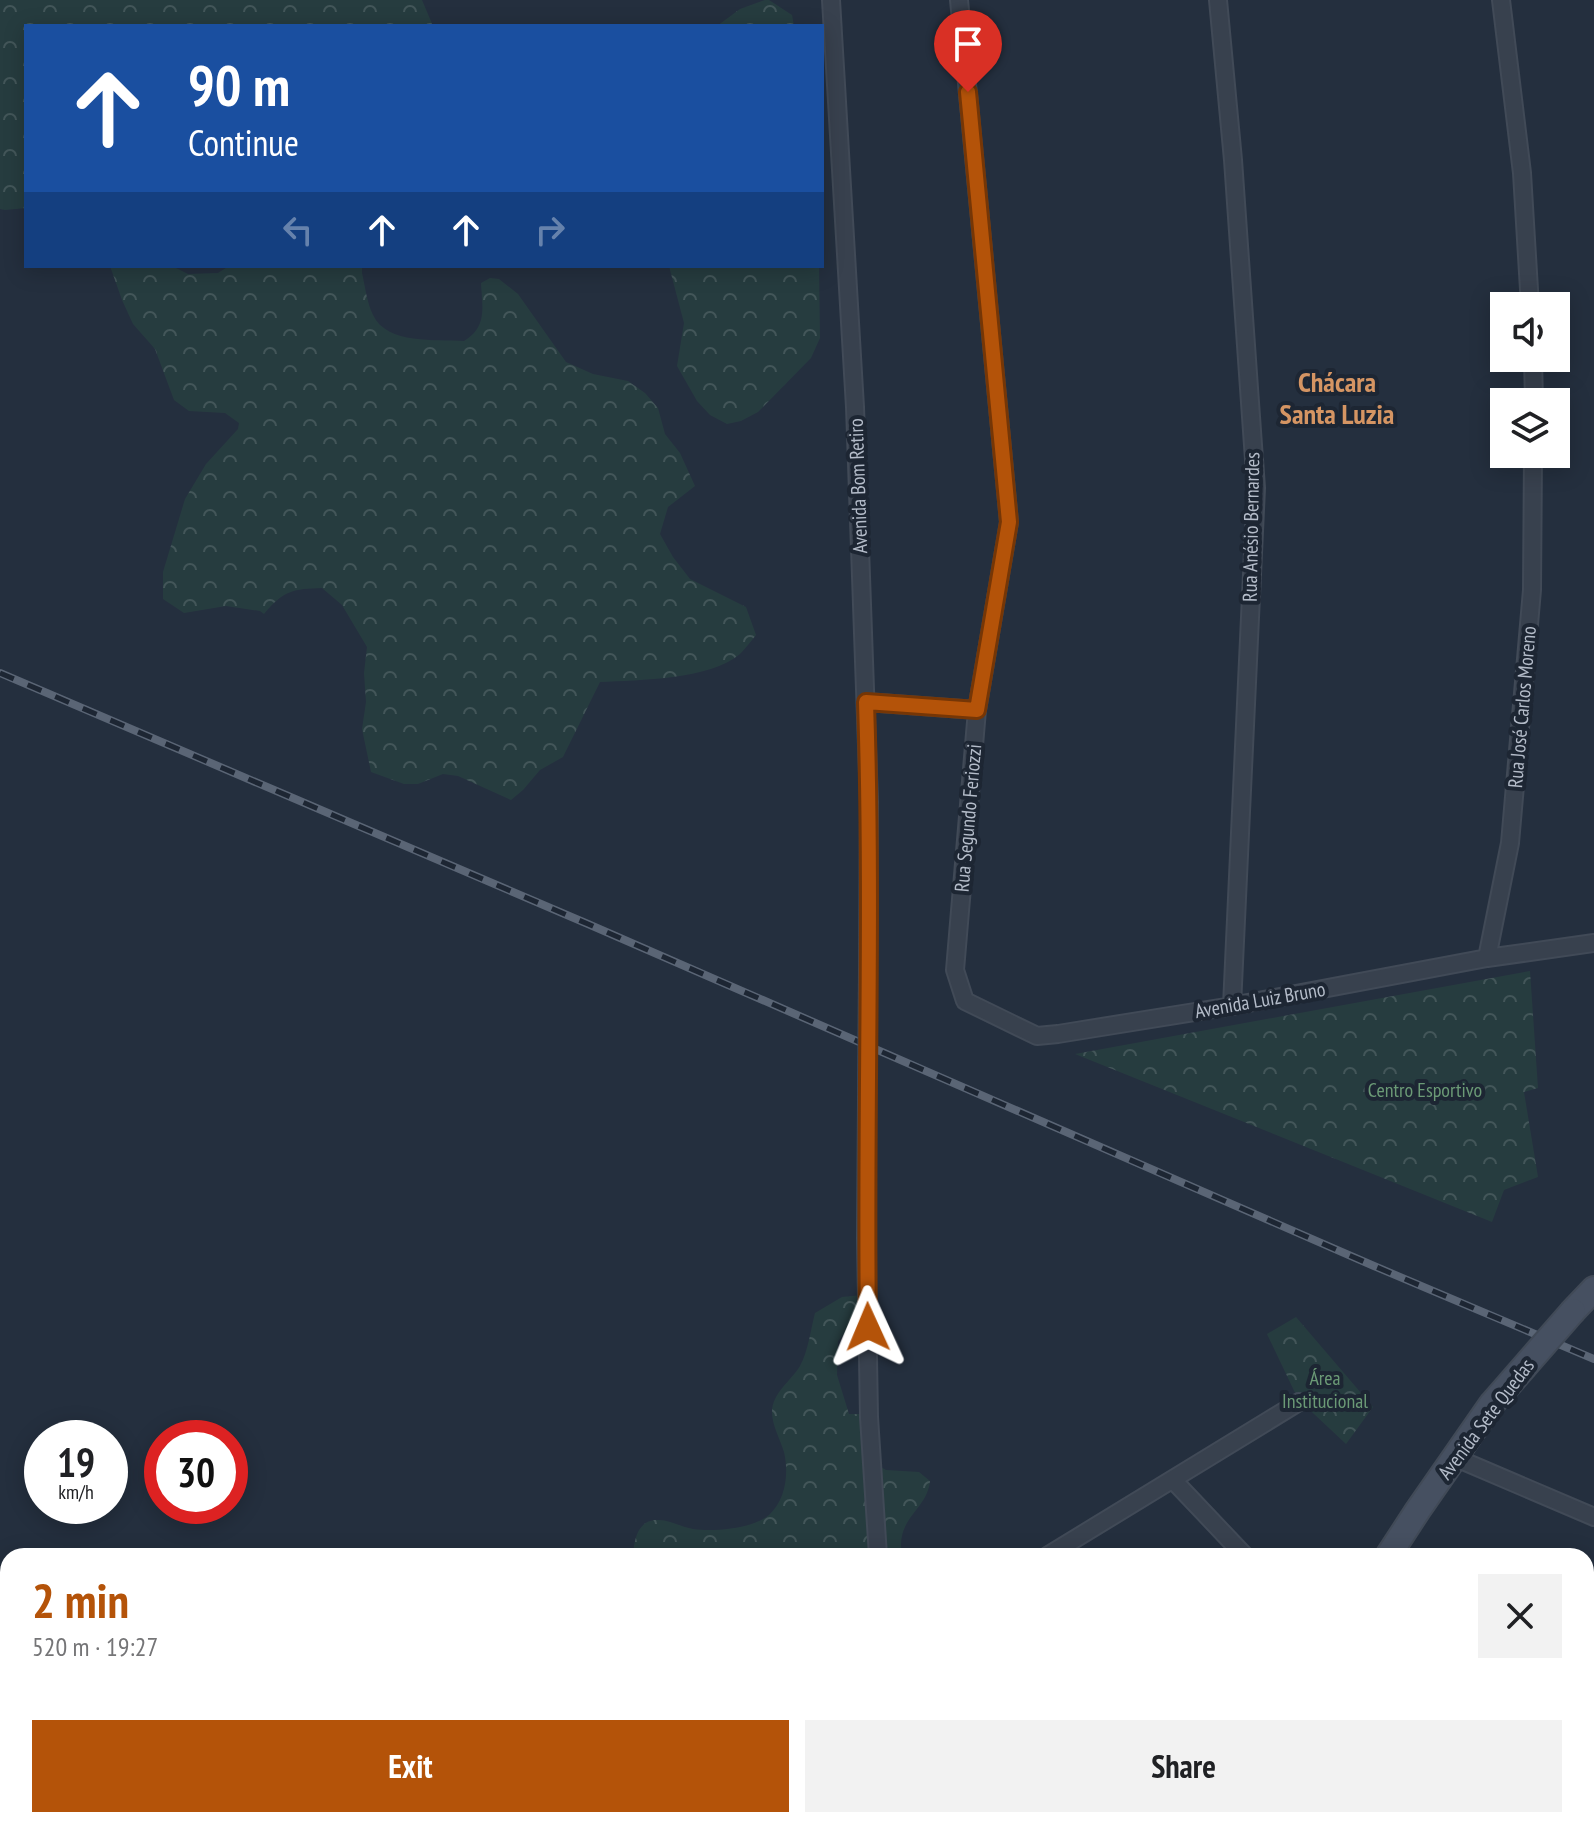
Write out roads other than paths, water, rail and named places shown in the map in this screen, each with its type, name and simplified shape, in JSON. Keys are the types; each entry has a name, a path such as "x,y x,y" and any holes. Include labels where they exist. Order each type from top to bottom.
{"street":[{"name":"Avenida Bom Retiro","path":"831,0 855,407 866,702 869,802 866,1238 869,1402 878,1548"},
{"name":"Rua Segundo Feriozzi","path":"955,970 977,710 1009,522 959,0"},
{"name":"Rua Anésio Bernardes","path":"1218,0 1233,160 1256,488 1232,1006"},
{"path":"1501,0 1522,173 1529,292"},
{"name":"Rua José Carlos Moreno","path":"1487,958 1510,843 1532,590 1533,468"},
{"path":"866,702 977,710"},
{"name":"Avenida Luiz Bruno","path":"955,970 965,1001 1037,1036 1232,1006 1487,958 1594,943"},
{"name":"Avenida Sete Quedas","path":"1393,1548 1491,1405 1594,1289"},
{"path":"1060,1548 1299,1402"},
{"path":"1456,1458 1594,1517"},
{"path":"1173,1480 1237,1548"}],"railway":[{"path":"0,673 1594,1359"}],"district":[{"name":"Chácara Santa Luzia","path":"1337,398"}],"park label":[{"name":"Centro Esportivo","path":"1425,1090"},
{"name":"Área Institucional","path":"1325,1390"}]}
